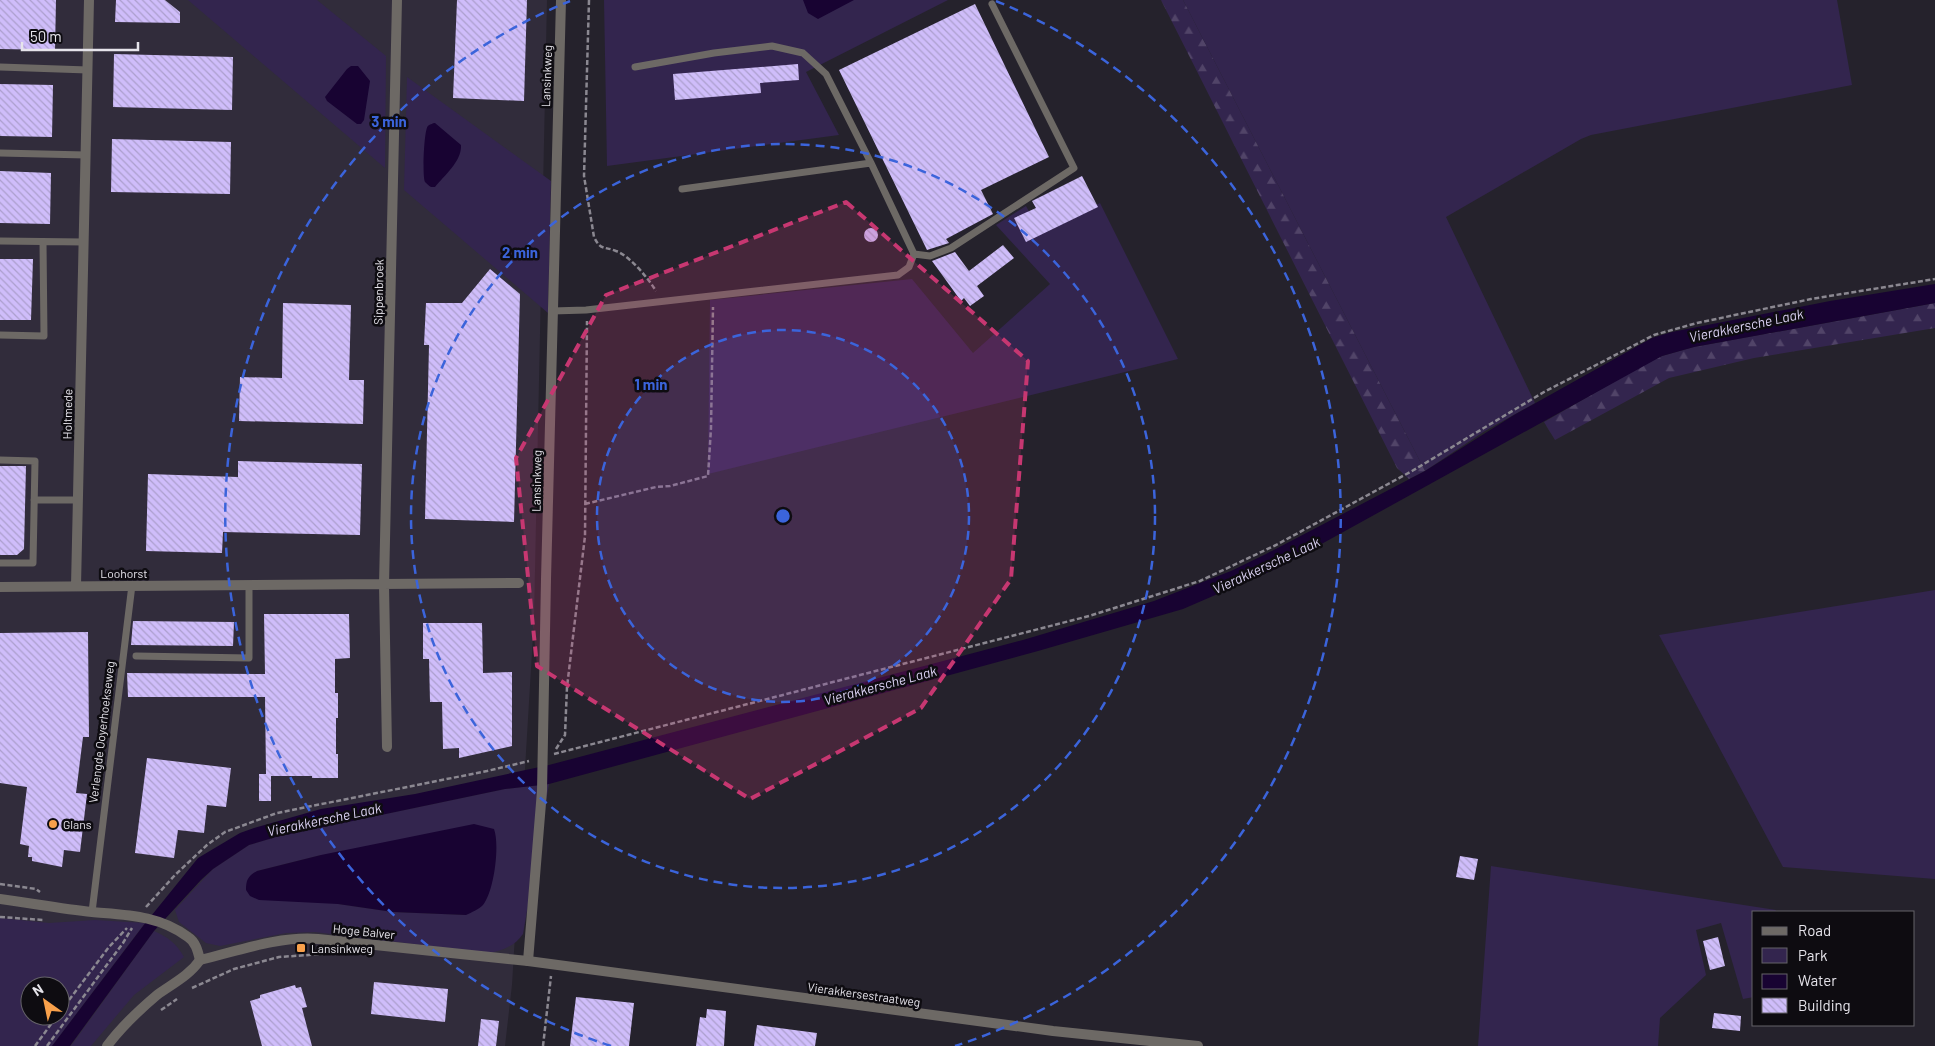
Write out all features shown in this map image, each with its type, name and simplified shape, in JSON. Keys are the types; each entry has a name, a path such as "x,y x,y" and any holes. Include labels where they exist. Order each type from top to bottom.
{"street":[{"name":"Holtmede","path":"76,586 89,0"},
{"name":"Sippenbroek","path":"384,585 397,0"},
{"name":"Lansinkweg","path":"528,961 546,758 552,311 561,0"},
{"name":"Loohorst","path":"0,587 519,583"},
{"path":"384,585 386,747"},
{"path":"0,899 92,912 138,915 168,926 190,938 197,948 200,960 189,973 158,995 122,1025 107,1046"},
{"name":"Hoge Balver","path":"200,960 300,937 528,961"},
{"name":"Vierakkersestraatweg","path":"528,961 1053,1032 1198,1046"}],"lane":[{"path":"914,254 930,256 951,248 1074,168 992,4"},
{"path":"552,311 586,310 898,275 909,267 914,254 826,74 803,53 772,46 714,53 635,67"},
{"path":"0,67 88,70"},
{"path":"0,153 86,155"},
{"path":"682,189 871,163"},
{"path":"0,240 84,242"},
{"path":"0,335 44,336 43,242"},
{"path":"0,460 35,461 33,563 0,563"},
{"path":"34,500 78,500"},
{"name":"Verlengde Ooyerhoekseweg","path":"92,912 132,585"},
{"path":"136,656 249,658 249,586"}],"path":[{"path":"589,0 584,176 594,237 598,246 617,251 628,259 649,279 658,295"},
{"path":"70,999 109,947 138,915 207,844 225,832 277,813 546,758 1089,616 1200,581 1276,545 1378,490 1544,392 1654,335 1697,323 1811,299 1935,279"},
{"path":"585,504 708,476 711,428 712,296"},
{"path":"546,758 565,735 567,687 585,536 588,329 586,310"},
{"path":"47,1046 123,943 138,915"},
{"path":"186,992 234,969 279,957 324,954 336,941"},
{"path":"543,1046 552,965"},
{"path":"156,1013 178,998"},
{"path":"34,1046 49,1026"}],"highlighted area":[{"path":"846,202 1028,361 1011,579 921,708 750,799 537,666 516,458 606,295"}],"shaded area":[{"path":"0,0 547,0 534,619 512,985 505,1046 0,1046"}],"green space":[{"path":"188,0 317,0 386,56 385,168"},
{"path":"604,0 948,0 806,72 839,135 607,166"},
{"path":"1161,0 1183,0 1425,471 1409,479 1397,468"},
{"path":"1183,0 1837,0 1852,85 1591,135 1446,217 1535,403 1485,431 1425,471"},
{"path":"407,77 551,181 548,313 404,190"},
{"path":"1100,203 1178,359 708,474 710,300 912,279 973,353 1050,284 996,225 1026,206 1041,233"},
{"path":"1935,303 1935,328 1754,358 1669,378 1555,440 1544,422 1662,356 1694,347"},
{"path":"1935,590 1935,879 1783,867 1659,635"},
{"path":"549,784 523,934 512,945 503,949 488,953 315,932 286,933 220,946 206,943 179,922 175,910 213,869 249,845 276,837 505,789","holes":["321,855 466,915 393,912 338,904 257,871"]},
{"path":"1491,866 1776,910 1752,911 1752,997 1743,999 1721,923 1696,930 1706,975 1660,1018 1658,1046 1478,1046"},
{"path":"0,918 49,923 95,920 145,923 70,1022 70,976 20,976 20,1026 67,1026 52,1046 0,1046"},
{"path":"154,931 172,941 184,957 134,995 91,1046 71,1046"}],"water":[{"path":"803,0 854,0 818,19 808,13"},
{"path":"351,66 358,66 370,81 364,120 361,124 357,124 327,101 325,97"},
{"path":"435,123 461,145 461,151 452,168 435,187 431,187 425,182 424,178 425,135 429,126"},
{"name":"Vierakkersche Laak","path":"1935,284 1935,303 1694,347 1662,356 1278,568 1183,609 1038,651 549,784 505,789 276,837 249,845 213,869 154,931 70,1046 52,1046 67,1026 70,1026 70,1022 143,926 198,858 240,833 321,809 415,794 549,765 1023,640 1154,601 1231,571 1425,471 1514,415 1652,338 1672,332 1830,301"},
{"path":"474,824 494,829 496,857 493,879 487,899 481,907 466,915 393,912 338,904 259,900 250,896 246,890 248,879 257,871 321,855"}],"building":[{"path":"0,0 56,0 55,50 0,49"},
{"path":"116,0 165,0 180,12 180,23 115,22"},
{"path":"457,0 527,0 524,101 453,98"},
{"path":"975,4 1049,157 981,190 993,214 946,239 949,243 927,250 839,70"},
{"path":"114,54 233,57 232,110 113,107"},
{"path":"798,64 799,80 760,83 761,93 675,100 673,74"},
{"path":"0,84 53,85 52,137 0,136"},
{"path":"112,139 231,142 230,194 111,192"},
{"path":"0,171 51,173 50,224 0,223"},
{"path":"1082,176 1098,207 1026,242 1014,218 1036,208 1032,201"},
{"path":"871,228 876,230 878,235 876,240 871,242 866,240 864,235 866,230"},
{"path":"1003,245 1014,258 977,286 984,296 970,306 964,298 961,301 932,261 955,252 969,271"},
{"path":"0,259 33,259 31,320 0,320"},
{"path":"490,269 520,294 514,522 425,519 429,345 424,345 426,303 462,303"},
{"path":"283,303 351,305 349,380 364,380 363,424 239,421 240,377 282,378"},
{"path":"238,461 362,464 360,535 223,532 222,553 146,551 148,474 238,477"},
{"path":"0,466 26,466 24,549 17,555 0,555"},
{"path":"264,614 349,614 350,658 335,659 335,693 338,693 336,754 338,754 338,778 271,776 271,801 259,801 259,774 266,774 265,697 128,697 127,673 265,674"},
{"path":"133,621 234,622 233,646 131,645"},
{"path":"423,623 482,623 483,673 512,672 512,746 459,758 459,748 443,749 442,702 430,702 429,659 423,659"},
{"path":"88,632 89,737 83,737 76,793 87,794 80,852 64,850 62,867 32,861 32,857 28,857 29,846 20,844 27,787 0,783 0,633"},
{"path":"147,758 231,768 226,807 207,805 204,833 178,830 174,858 135,853"},
{"path":"1460,856 1478,859 1474,880 1456,877"},
{"path":"1718,937 1725,966 1710,970 1703,941"},
{"path":"374,982 448,989 445,1022 371,1014"},
{"path":"295,985 296,988 301,987 307,1007 302,1008 312,1046 262,1046 250,1001 260,998 260,995"},
{"path":"576,997 634,1003 629,1046 570,1046"},
{"path":"707,1009 726,1011 724,1046 696,1046 700,1017 706,1018"},
{"path":"1714,1013 1741,1016 1740,1031 1712,1028"},
{"path":"481,1019 499,1021 496,1046 478,1046"},
{"path":"757,1025 817,1033 815,1046 754,1046"}],"place":[{"name":"Glans","path":"53,824"},
{"name":"Lansinkweg","path":"301,948"}]}
